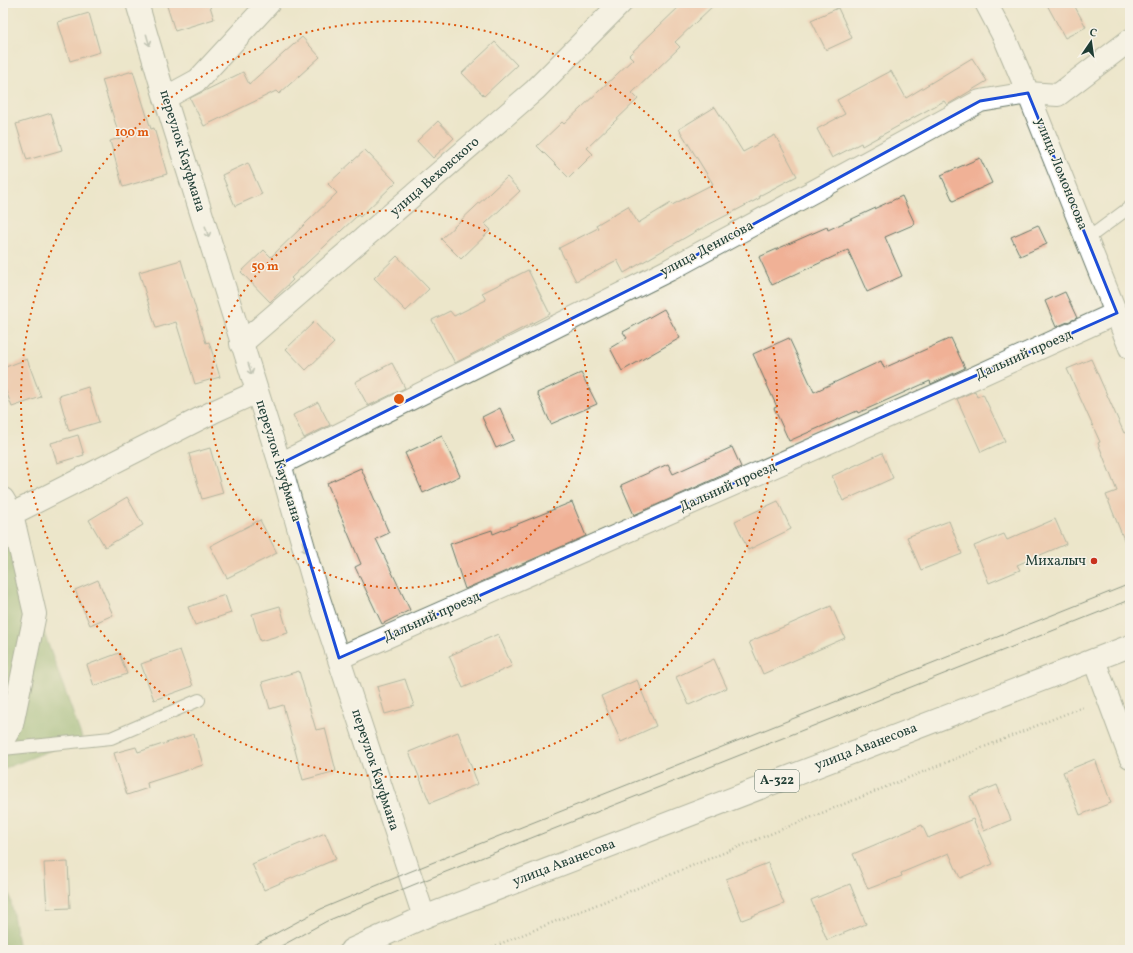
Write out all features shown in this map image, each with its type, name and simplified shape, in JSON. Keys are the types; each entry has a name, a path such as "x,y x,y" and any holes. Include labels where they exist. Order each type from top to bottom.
{"main road":[{"name":"переулок Кауфмана","path":"137,3 165,98 280,464 316,590 424,917"},
{"path":"165,98 198,80 269,3"},
{"name":"улица Веховского","path":"242,344 535,90 621,3"},
{"name":"улица Ломоносова","path":"986,3 1006,41 1028,93 1130,348"},
{"name":"улица Денисова","path":"280,464 669,270 980,101 1028,93 1058,95 1130,40"},
{"name":"Дальний проезд","path":"339,658 936,395 1117,313"},
{"path":"3,740 12,725 35,614 7,507 257,392"},
{"name":"улица Аванесова","path":"424,917 1130,646"},
{"path":"1094,660 1130,757"},
{"name":"А-322","path":"351,950 424,917"}],"lane":[{"path":"1087,239 1130,207"},
{"path":"3,749 110,738 199,700"}],"path":[{"path":"485,950 1107,697"}],"highlighted area":[{"path":"1028,93 1117,313 339,658 280,464 669,270 980,101"}],"green space":[{"path":"3,519 82,738 3,769"},
{"path":"3,854 19,950 3,950"}],"building":[{"path":"166,3 209,3 214,19 175,31"},
{"path":"683,3 716,3 675,42 680,47 632,93 638,99 587,148 593,154 569,178 537,146 562,122 564,124 633,59 629,55"},
{"path":"1046,3 1073,3 1086,27 1065,38"},
{"path":"838,8 852,38 826,50 811,20"},
{"path":"89,13 100,52 70,61 58,22"},
{"path":"302,37 320,57 279,94 276,91 204,126 190,98 243,72 249,84"},
{"path":"495,42 517,65 484,96 462,73"},
{"path":"972,58 987,81 947,105 944,101 862,146 861,143 832,158 817,129 845,114 837,100 891,71 906,98"},
{"path":"133,71 151,129 154,128 167,174 123,187 110,141 120,138 102,80"},
{"path":"715,107 743,152 775,135 797,176 759,196 760,198 700,229 624,273 617,260 576,281 559,248 598,228 596,225 628,206 638,223 671,203 672,205 713,184 679,129"},
{"path":"51,113 62,150 27,160 16,124"},
{"path":"438,121 454,138 433,158 417,141"},
{"path":"365,150 396,182 360,217 358,215 291,278 293,280 270,302 241,272 264,250 271,257 337,193 328,184"},
{"path":"980,158 992,183 953,201 941,175"},
{"path":"248,163 262,194 235,206 222,175"},
{"path":"507,177 520,191 485,224 491,230 461,259 441,239"},
{"path":"902,196 915,224 885,237 902,276 867,292 848,250 772,285 759,257 827,227 828,230"},
{"path":"1038,225 1047,244 1020,256 1011,237"},
{"path":"397,256 429,289 406,311 374,278"},
{"path":"181,260 206,343 209,342 220,377 195,384 176,322 156,328 139,272"},
{"path":"528,270 550,314 455,363 432,320 450,311 454,316 486,300 482,293"},
{"path":"1065,292 1077,318 1056,327 1045,301"},
{"path":"664,309 680,338 622,371 610,348 627,338 623,332"},
{"path":"314,322 334,343 306,370 286,349"},
{"path":"789,338 814,392 881,361 884,368 951,338 965,368 931,384 930,381 858,413 857,411 789,441 774,408 777,407 753,354"},
{"path":"27,359 41,397 12,407 3,383 3,368"},
{"path":"1091,359 1124,433 1130,431 1130,552 1106,495 1117,491 1098,443 1100,442 1067,369"},
{"path":"392,363 405,388 368,406 355,382"},
{"path":"581,373 597,404 551,424 537,393"},
{"path":"88,387 99,422 69,431 59,396"},
{"path":"975,391 977,397 983,394 1005,441 981,452 957,399"},
{"path":"318,402 330,425 304,438 293,415"},
{"path":"500,408 514,440 496,448 482,417"},
{"path":"78,435 84,455 57,463 51,443"},
{"path":"442,436 460,476 423,493 405,453"},
{"path":"732,447 741,467 634,515 621,485 668,464 673,474"},
{"path":"210,448 223,493 202,499 189,454"},
{"path":"882,453 893,478 843,501 832,476"},
{"path":"361,468 389,533 376,539 410,610 382,624 355,567 361,564 327,483"},
{"path":"127,497 143,525 105,547 89,520"},
{"path":"778,501 791,529 748,550 735,521"},
{"path":"572,502 586,536 465,589 450,544 492,530 493,534"},
{"path":"1055,519 1066,544 1017,565 1020,570 989,583 974,546 1004,534 1007,540"},
{"path":"260,520 277,553 227,578 210,546"},
{"path":"949,521 962,554 921,570 907,537"},
{"path":"98,580 113,615 90,625 75,590"},
{"path":"225,595 231,613 195,625 188,607"},
{"path":"280,606 288,633 260,641 252,614"},
{"path":"831,606 845,638 763,674 749,642"},
{"path":"498,634 512,666 463,688 449,656"},
{"path":"180,650 193,686 154,700 141,664"},
{"path":"119,653 127,674 94,686 87,665"},
{"path":"714,659 727,688 689,705 676,677"},
{"path":"299,671 316,730 325,728 336,771 303,780 283,705 270,709 262,682"},
{"path":"405,679 414,706 385,714 377,687"},
{"path":"637,680 656,726 621,742 601,696"},
{"path":"458,732 478,784 430,803 409,752"},
{"path":"194,734 203,765 147,783 148,788 127,795 114,753 136,747 138,752"},
{"path":"1095,759 1111,803 1080,815 1063,772"},
{"path":"997,785 1011,820 984,831 970,796"},
{"path":"973,819 993,864 960,878 949,853 901,873 902,876 868,889 853,854 922,825 928,838"},
{"path":"325,833 336,859 264,890 252,864"},
{"path":"68,862 70,908 47,909 44,863"},
{"path":"768,863 784,904 742,920 726,879"},
{"path":"850,884 866,924 827,940 811,900"}],"tram line":[{"path":"245,950 321,909 409,872 1130,584"},
{"path":"274,950 327,921 413,885 1130,600"}],"place":[{"name":"Михалыч","path":"1094,561"}]}
